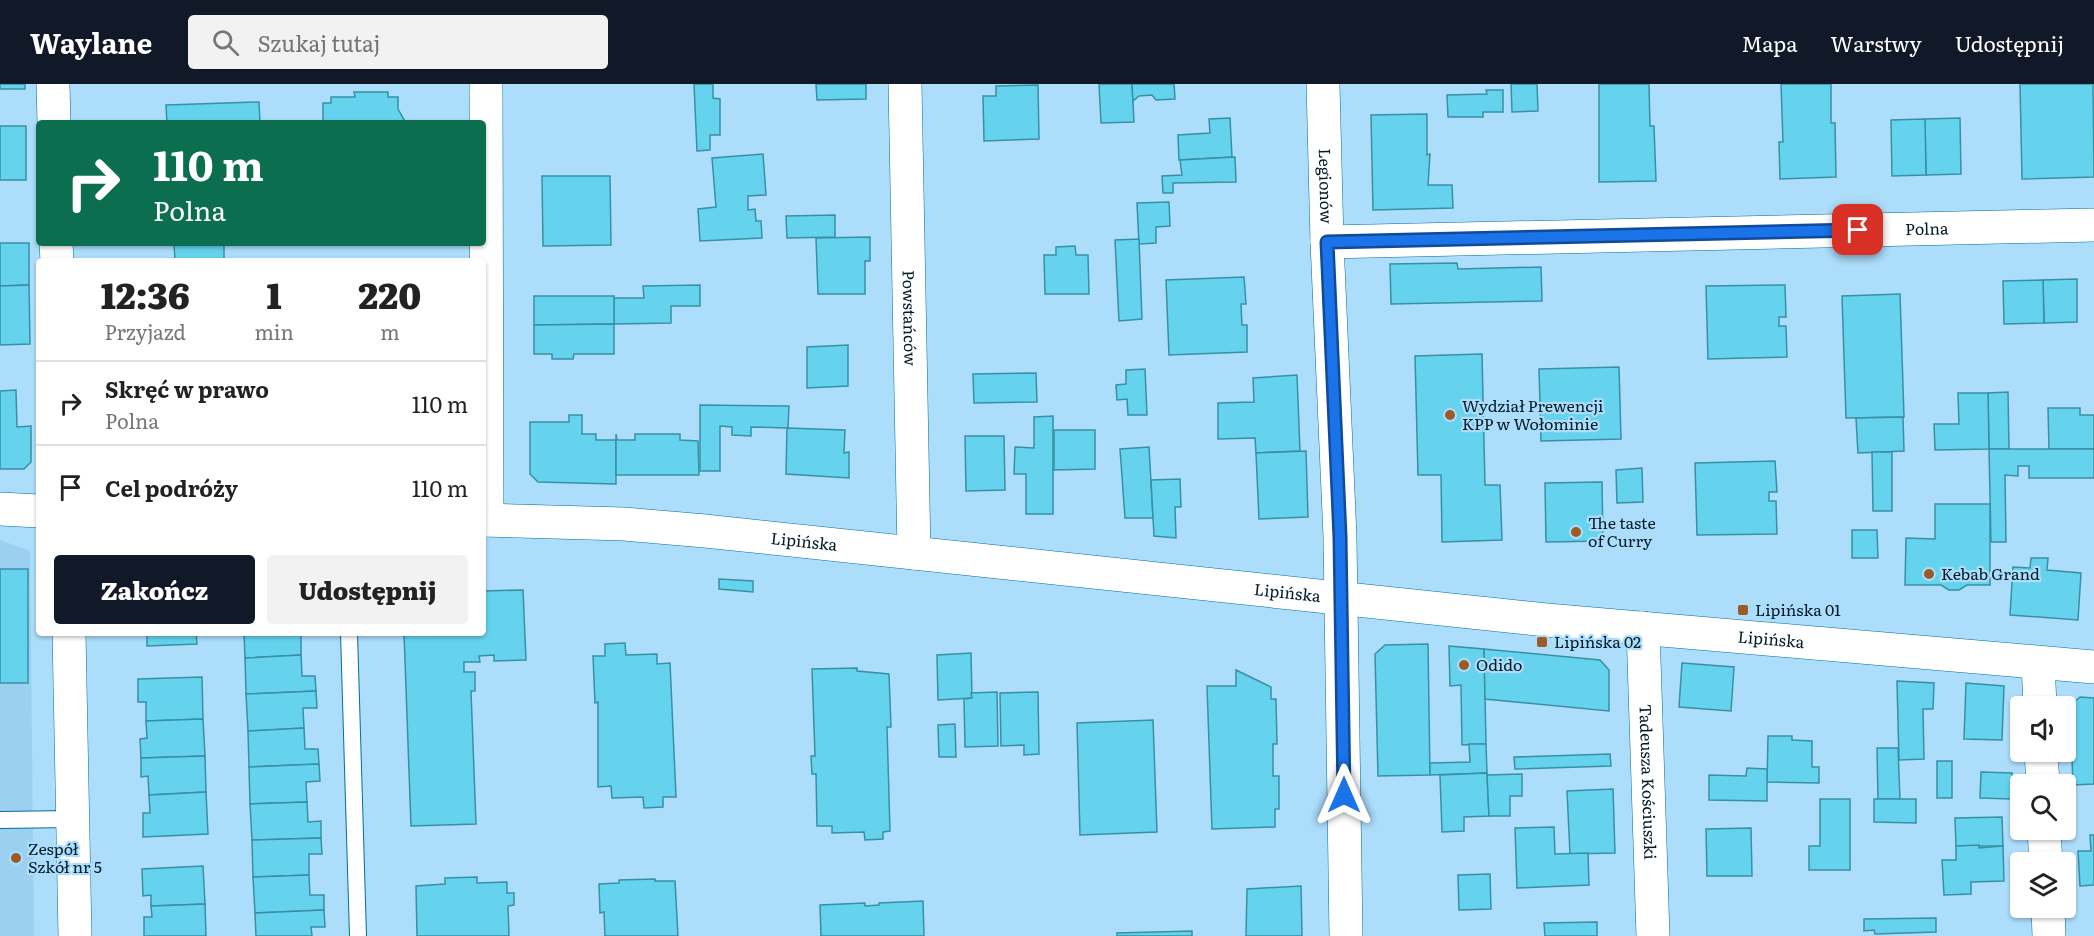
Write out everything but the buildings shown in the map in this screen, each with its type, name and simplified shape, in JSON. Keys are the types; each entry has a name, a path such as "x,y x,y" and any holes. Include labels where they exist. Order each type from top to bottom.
{"street":[{"path":"53,84 54,120"},
{"path":"486,84 486,120"},
{"name":"Powstańców","path":"905,84 915,553"},
{"name":"Legionów","path":"1323,84 1327,242 1342,599 1346,936"},
{"name":"Polna","path":"1327,242 2094,225"},
{"path":"0,509 36,511"},
{"name":"Lipińska","path":"486,520 624,524 778,537 1342,599 2094,667"},
{"name":"Tadeusza Kościuszki","path":"1643,628 1653,936"},
{"path":"69,636 75,936"},
{"path":"2038,663 2040,696"},
{"path":"2048,918 2049,936"}],"lane":[{"path":"349,636 358,936"},
{"path":"0,820 72,819"}],"shaded area":[{"path":"0,540 30,551 34,936 0,936"}],"place":[{"name":"Wydział Prewencji KPP w Wołominie","path":"1450,415"},
{"name":"The taste of Curry","path":"1576,532"},
{"name":"Kebab Grand","path":"1929,574"},
{"name":"Lipińska 01","path":"1743,610"},
{"name":"Lipińska 02","path":"1542,642"},
{"name":"Odido","path":"1464,665"},
{"name":"Zespół Szkół nr 5","path":"16,858"}],"route":[{"path":"1344,795 1340,537 1327,242 1858,230"}]}
